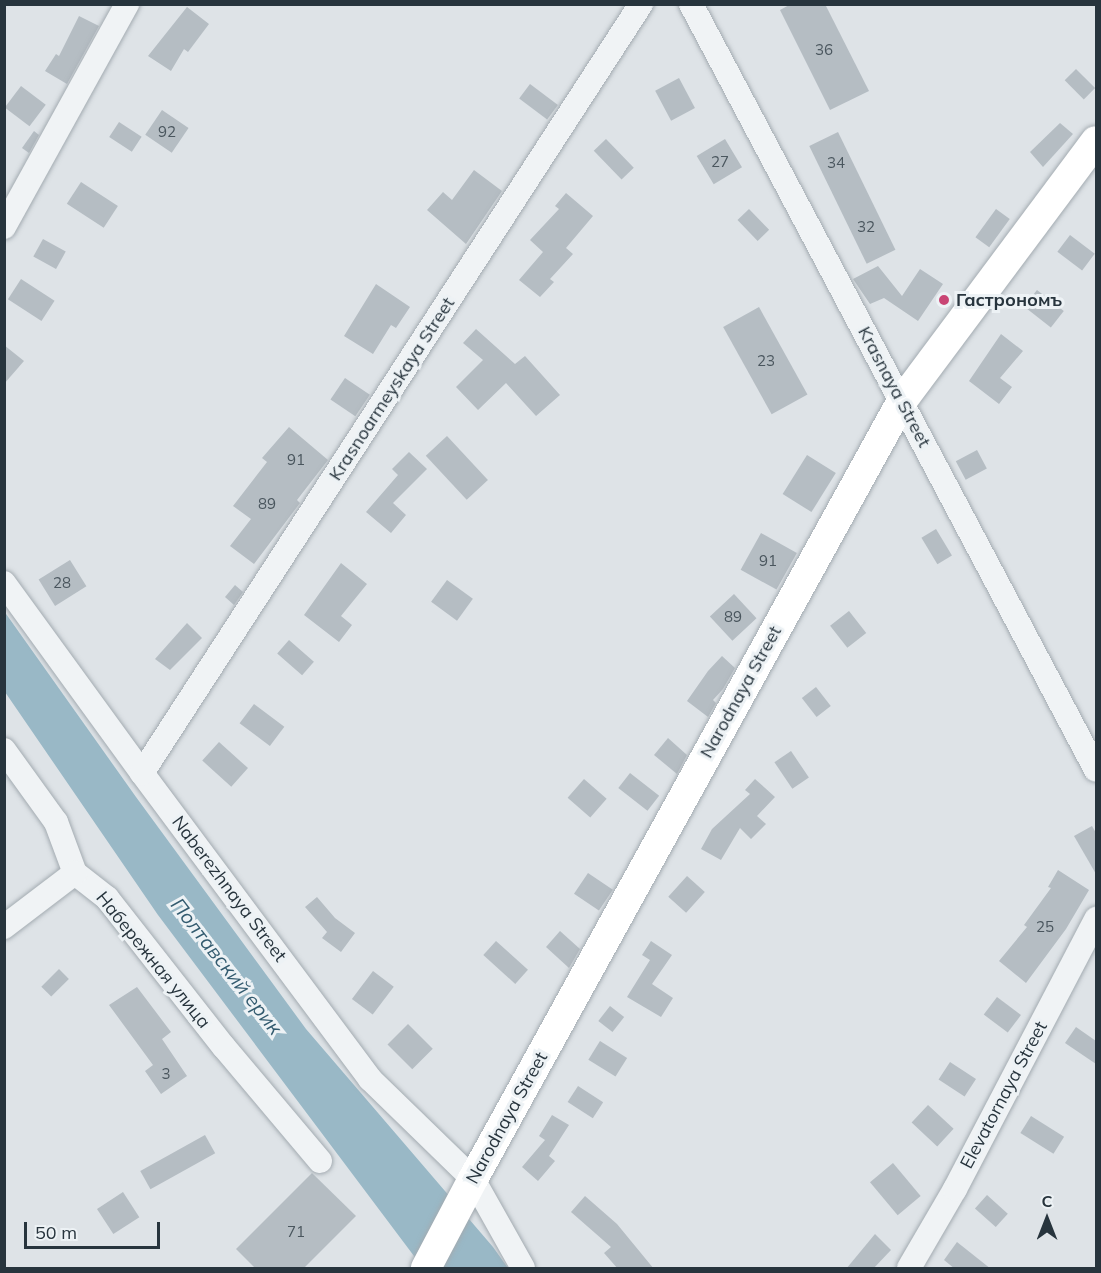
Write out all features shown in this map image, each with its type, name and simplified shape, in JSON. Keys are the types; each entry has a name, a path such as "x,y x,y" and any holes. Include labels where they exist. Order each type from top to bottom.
{"main road":[{"name":"Narodnaya Street","path":"426,1269 473,1179 902,401 1096,141"}],"street":[{"path":"4,227 127,4"},
{"name":"Krasnoarmeyskaya Street","path":"142,773 641,4"},
{"name":"Krasnaya Street","path":"691,4 1096,770"},
{"name":"Naberezhnaya Street","path":"4,583 370,1079 473,1179"},
{"path":"4,750 56,822 75,873 4,927"},
{"name":"Набережная улица","path":"75,873 106,898 224,1047 320,1161"},
{"name":"Elevatornaya Street","path":"909,1269 955,1189 1096,919"},
{"path":"473,1179 523,1269"}],"water":[{"name":"Полтавский ерик","path":"4,611 136,797 306,1029 493,1247 508,1268 423,1268 158,915 5,692"}],"building":[{"path":"791,4 825,4 869,91 830,110 780,10"},
{"path":"187,7 209,24 188,52 184,49 171,71 148,56"},
{"path":"79,16 99,26 67,84 45,71 56,54 59,56"},
{"path":"1076,69 1095,88 1084,99 1065,80"},
{"path":"679,78 695,108 671,121 655,91"},
{"path":"530,84 558,105 547,119 519,98"},
{"path":"21,86 46,105 30,126 5,108"},
{"path":"162,110 189,128 172,153 145,135"},
{"path":"119,122 142,137 132,152 109,137"},
{"path":"1060,123 1073,134 1043,167 1030,152"},
{"path":"34,131 39,135 29,153 22,148"},
{"path":"838,132 895,250 867,264 809,146"},
{"path":"606,139 634,168 622,180 594,151"},
{"path":"725,139 742,167 714,184 697,156"},
{"path":"474,170 502,191 466,244 427,210 443,192 452,200"},
{"path":"81,182 118,206 104,228 67,204"},
{"path":"566,193 593,216 566,248 573,254 550,279 554,282 540,297 519,280 543,252 530,240 559,209 555,206"},
{"path":"749,209 769,230 758,241 737,220"},
{"path":"996,209 1010,219 989,247 975,237"},
{"path":"1070,235 1095,254 1082,270 1057,252"},
{"path":"43,239 66,252 56,269 33,256"},
{"path":"878,266 902,296 920,269 943,284 918,321 884,298 870,304 853,279"},
{"path":"21,279 55,301 41,321 8,299"},
{"path":"376,284 410,307 396,328 391,325 373,354 344,336"},
{"path":"1037,290 1064,311 1051,327 1024,307"},
{"path":"759,307 807,394 772,414 723,327"},
{"path":"476,329 515,364 525,356 560,395 536,416 506,383 478,410 456,387 483,360 463,343"},
{"path":"1001,334 1023,351 1000,378 1012,387 999,404 969,381"},
{"path":"4,345 24,361 4,384"},
{"path":"345,378 370,395 355,416 330,400"},
{"path":"289,427 328,460 297,500 300,503 254,564 230,546 251,519 233,506 267,462 262,458"},
{"path":"447,436 488,480 467,500 426,456"},
{"path":"977,450 987,469 966,480 956,461"},
{"path":"409,452 427,469 393,503 406,515 391,533 366,512 398,475 392,469"},
{"path":"807,455 836,473 811,512 783,494"},
{"path":"936,529 952,556 937,564 921,538"},
{"path":"761,533 797,553 776,590 741,570"},
{"path":"70,560 86,586 55,606 39,580"},
{"path":"341,563 367,584 341,616 352,625 339,642 304,615"},
{"path":"447,580 473,599 457,621 431,602"},
{"path":"235,585 243,592 234,605 225,597"},
{"path":"734,594 757,618 732,641 710,617"},
{"path":"849,611 866,633 847,648 830,626"},
{"path":"187,623 202,638 170,670 155,659"},
{"path":"289,640 314,662 302,675 277,654"},
{"path":"722,656 735,668 723,689 713,700 716,703 708,717 687,701 708,671"},
{"path":"816,687 831,706 817,717 802,698"},
{"path":"254,704 284,727 270,746 240,723"},
{"path":"668,738 687,755 677,774 654,755"},
{"path":"219,742 248,768 231,787 202,761"},
{"path":"791,751 809,778 792,789 774,762"},
{"path":"630,773 659,796 647,811 618,788"},
{"path":"584,779 607,799 590,818 568,798"},
{"path":"755,779 775,797 757,816 766,824 751,839 740,828 721,860 701,849 712,829 750,794 745,790"},
{"path":"1092,826 1096,833 1096,874 1074,836"},
{"path":"1058,870 1089,890 1066,929 1026,983 999,961 1027,927 1024,925 1051,888 1048,887"},
{"path":"588,873 613,890 599,911 574,894"},
{"path":"687,876 705,892 686,913 668,897"},
{"path":"317,897 335,918 355,933 341,952 322,938 327,932 305,907"},
{"path":"560,931 580,949 569,968 546,947"},
{"path":"496,941 528,970 515,984 483,955"},
{"path":"651,941 672,955 652,984 673,998 661,1017 627,997 650,960 642,955"},
{"path":"59,969 69,979 51,997 41,987"},
{"path":"373,971 394,987 373,1015 352,999"},
{"path":"137,987 171,1032 162,1039 187,1076 161,1094 145,1071 153,1065 109,1005"},
{"path":"997,997 1021,1015 1008,1033 984,1015"},
{"path":"610,1006 624,1017 612,1032 598,1021"},
{"path":"408,1024 433,1049 412,1069 387,1045"},
{"path":"1076,1027 1096,1041 1096,1064 1065,1043"},
{"path":"600,1041 627,1058 615,1077 588,1060"},
{"path":"950,1062 976,1079 965,1096 939,1080"},
{"path":"578,1086 603,1102 593,1118 568,1102"},
{"path":"928,1105 954,1129 937,1146 912,1123"},
{"path":"552,1115 569,1125 549,1156 555,1161 538,1181 522,1167 545,1140 539,1136"},
{"path":"1031,1116 1064,1137 1053,1154 1020,1133"},
{"path":"205,1135 215,1153 150,1189 140,1171"},
{"path":"893,1163 921,1196 898,1215 870,1182"},
{"path":"312,1173 356,1216 303,1269 256,1269 236,1249"},
{"path":"123,1192 139,1217 113,1234 97,1209"},
{"path":"987,1195 1008,1214 996,1227 975,1208"},
{"path":"585,1196 617,1224 654,1269 618,1269 604,1253 611,1247 571,1212"},
{"path":"875,1234 891,1250 873,1269 846,1269"},
{"path":"957,1242 991,1269 955,1269 944,1260"}],"place":[{"name":"Гастрономъ","path":"944,300"}]}
